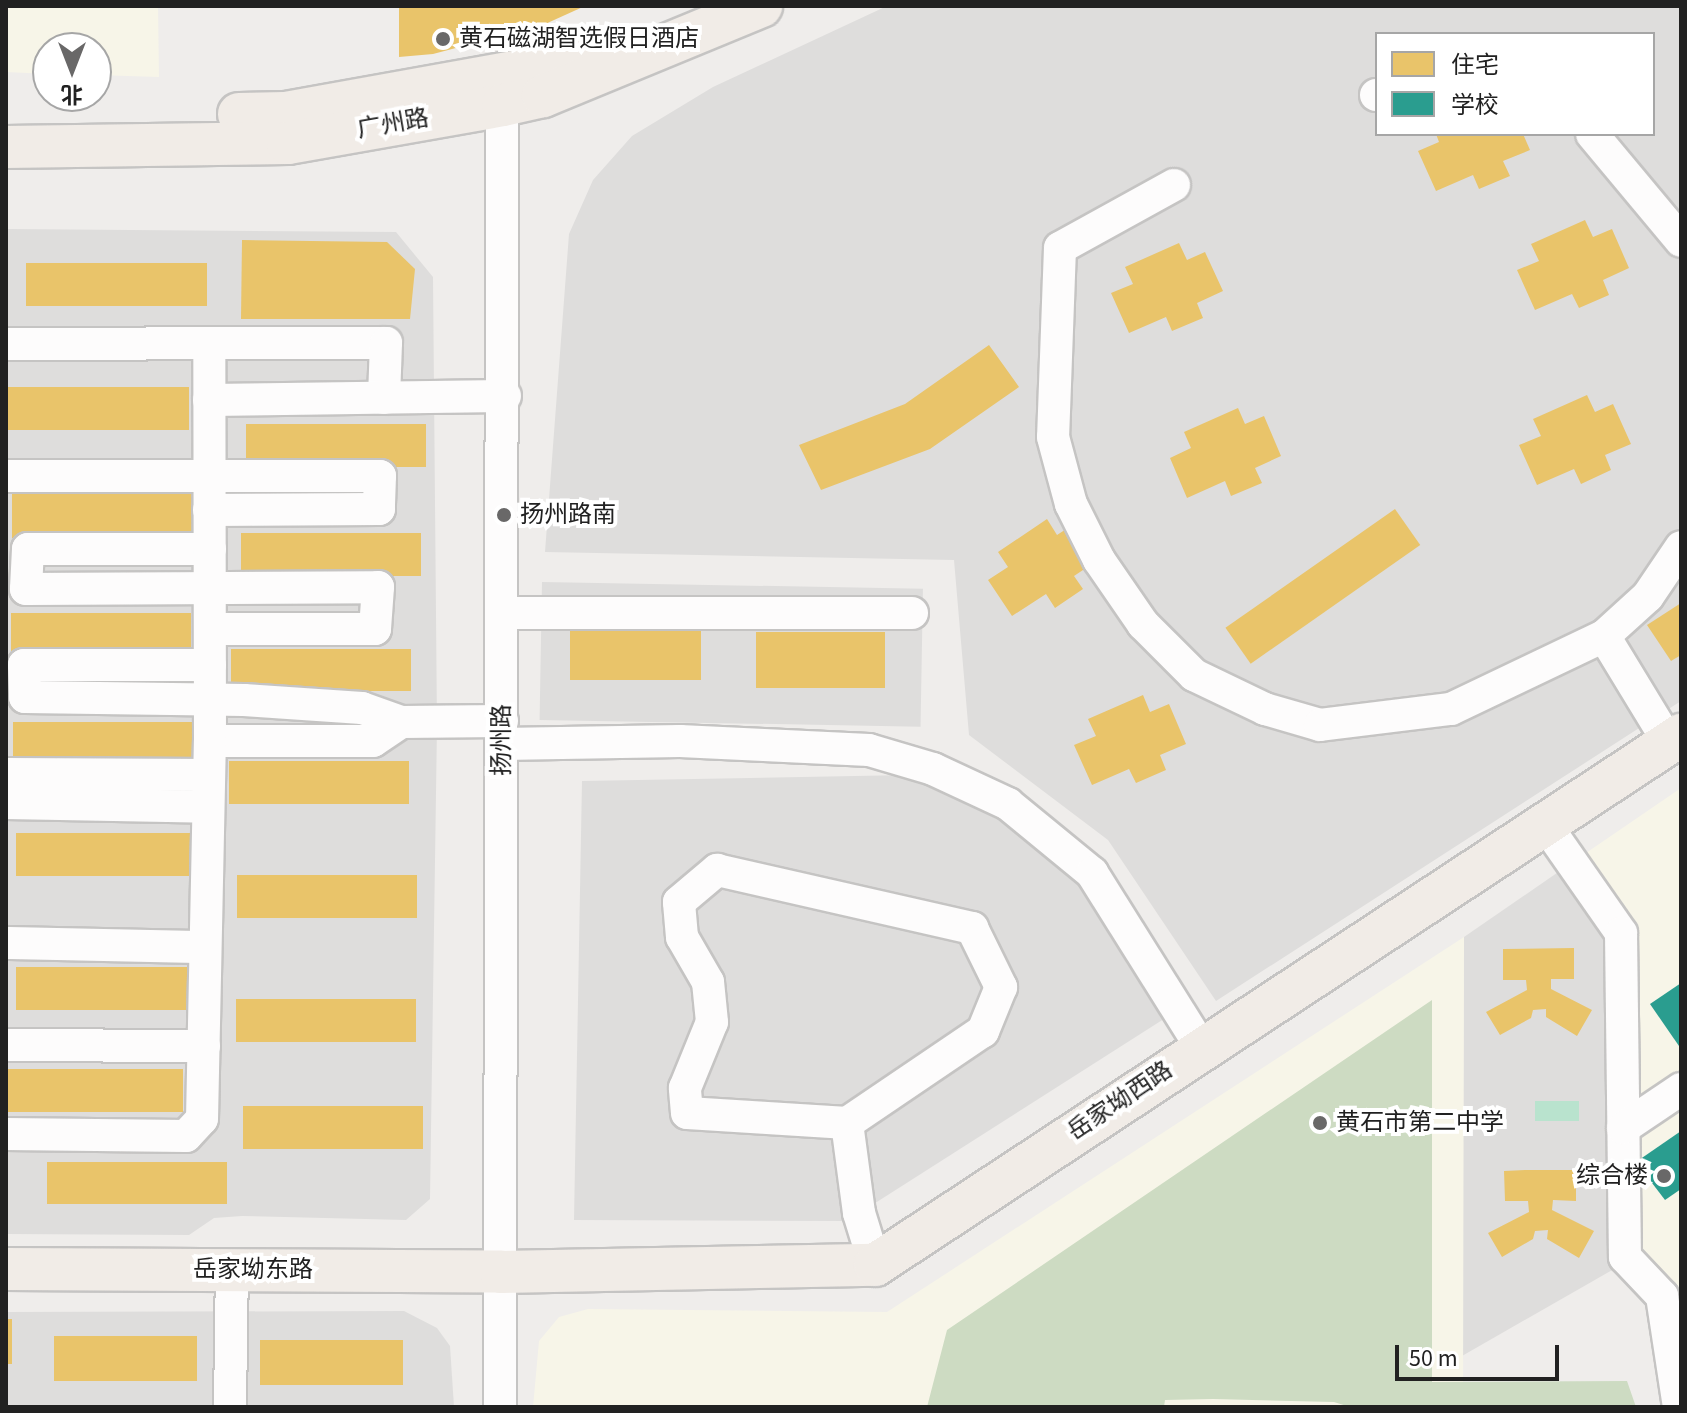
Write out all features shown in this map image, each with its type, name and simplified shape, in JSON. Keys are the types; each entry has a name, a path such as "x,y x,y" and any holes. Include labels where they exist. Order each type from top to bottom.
{"main road":[{"name":"广州路","path":"6,147 288,143 502,90 535,68 690,6"},
{"name":"广州路","path":"6,118 286,113 502,90 543,96 761,6"},
{"name":"岳家坳西路","path":"875,1265 1201,1047 1675,739"},
{"path":"501,1272 875,1265"},
{"name":"岳家坳东路","path":"6,1269 501,1272"}],"street":[{"name":"扬州路","path":"500,1407 505,396 502,90"},
{"path":"1594,136 1681,241"},
{"path":"1174,185 1060,248 1053,437 1071,504 1099,560 1143,624 1194,675 1265,709 1320,725 1451,709 1604,636 1648,596 1681,547"},
{"path":"6,1134 186,1136 202,1119 210,741 209,343"},
{"path":"6,344 386,343 384,398"},
{"path":"209,400 505,396"},
{"path":"6,476 380,476 379,509 209,510"},
{"path":"210,549 28,549 26,589 378,587 375,629 210,629"},
{"path":"503,613 912,613"},
{"path":"1604,636 1675,739"},
{"path":"210,665 24,665 25,697 362,708 401,722 502,733 869,750 933,769 1008,804 1092,873 1201,1047"},
{"path":"210,741 373,741 401,722"},
{"path":"6,774 209,775"},
{"path":"6,803 208,807"},
{"path":"1545,824 1621,933 1625,1257 1662,1296 1679,1407"},
{"path":"717,870 972,928 1001,987 983,1031 847,1123 687,1113 685,1088 712,1022 708,982 682,937 679,902 717,870"},
{"path":"6,943 205,947"},
{"path":"6,1045 204,1046"},
{"path":"1623,1128 1681,1089"},
{"path":"847,1123 859,1213 875,1265"},
{"path":"230,1407 232,1270"}],"shaded area":[{"path":"6,6 158,6 159,77 112,76 112,32 32,32 32,73 6,72"},
{"path":"887,6 1681,6 1681,701 1216,1001 1108,840 969,735 954,560 545,552 569,234 593,180 632,136 713,87"},
{"path":"6,229 396,232 433,277 437,726 430,1199 406,1220 242,1216 214,1218 189,1235 6,1234"},
{"path":"542,582 923,589 921,727 540,720"},
{"path":"908,775 997,819 1084,886 1167,1017 847,1221 574,1220 582,781"},
{"path":"1681,788 1681,1407 1651,1298 1621,1265 1614,938 1567,866"},
{"path":"1567,866 1614,938 1621,1265 1462,1356 1464,937"},
{"name":"黄石市第二中学","path":"1464,937 1463,1407 533,1407 539,1341 559,1317 588,1309 887,1312"},
{"path":"404,1311 437,1328 450,1346 454,1407 6,1407 6,1312"}],"green space":[{"name":"黄石市第二中学","path":"1432,1000 1432,1382 1627,1381 1636,1407 1350,1407 1334,1402 1213,1399 1165,1400 1164,1407 927,1407 947,1330"},
{"path":"1535,1101 1579,1101 1579,1121 1535,1121"}],"building: 住宅":[{"name":"黄石磁湖智选假日酒店","path":"399,6 585,6 543,25 433,54 399,57"},
{"path":"1437,136 1524,136 1530,150 1503,161 1510,176 1479,189 1473,175 1436,191 1418,151 1439,142"},
{"path":"1585,220 1593,237 1612,229 1629,268 1603,280 1609,295 1579,308 1572,294 1535,310 1517,270 1539,261 1531,244"},
{"path":"242,240 387,242 415,269 410,319 241,319"},
{"path":"1179,243 1187,260 1205,252 1223,291 1197,303 1203,318 1172,331 1166,317 1129,333 1111,293 1133,284 1125,267"},
{"path":"26,263 207,263 207,306 26,306"},
{"path":"989,345 1019,387 930,449 821,490 799,445 905,404"},
{"path":"7,387 189,387 189,430 7,430"},
{"path":"1587,395 1595,412 1613,404 1631,444 1605,455 1611,470 1581,484 1574,469 1537,485 1519,445 1541,436 1533,419"},
{"path":"1238,408 1245,424 1264,416 1281,456 1255,468 1262,483 1231,496 1225,481 1187,498 1170,458 1191,448 1184,432"},
{"path":"246,424 426,424 426,467 246,467"},
{"path":"12,494 194,494 194,538 12,538"},
{"path":"1395,509 1420,545 1251,664 1225,628"},
{"path":"1047,519 1057,535 1074,524 1098,560 1074,576 1083,589 1055,608 1046,594 1012,616 988,580 1008,567 998,552"},
{"path":"241,533 421,533 421,576 241,576"},
{"path":"1681,603 1681,655 1671,661 1647,625"},
{"path":"11,613 191,613 191,656 11,656"},
{"path":"570,628 701,628 701,680 570,680"},
{"path":"756,632 885,632 885,688 756,688"},
{"path":"231,649 411,649 411,691 231,691"},
{"path":"1143,695 1150,712 1169,704 1186,744 1160,755 1166,770 1136,783 1129,769 1092,785 1074,745 1096,736 1088,719"},
{"path":"13,722 193,722 193,765 13,765"},
{"path":"229,761 409,761 409,804 229,804"},
{"path":"16,833 197,833 197,876 16,876"},
{"path":"237,875 417,875 417,918 237,918"},
{"path":"1574,948 1574,979 1551,979 1551,989 1592,1010 1577,1036 1546,1017 1546,1009 1533,1010 1531,1018 1500,1035 1486,1012 1527,990 1526,980 1503,980 1503,949"},
{"path":"16,967 197,967 197,1010 16,1010"},
{"path":"236,999 416,999 416,1042 236,1042"},
{"path":"6,1069 183,1069 183,1112 6,1112"},
{"path":"243,1106 423,1106 423,1149 243,1149"},
{"path":"47,1162 227,1162 227,1204 47,1204"},
{"path":"1576,1170 1576,1201 1553,1200 1552,1210 1594,1231 1579,1258 1547,1239 1548,1230 1535,1231 1533,1239 1502,1257 1488,1233 1529,1212 1528,1201 1505,1201 1504,1171"},
{"path":"6,1319 12,1319 12,1364 6,1364"},
{"path":"54,1336 197,1336 197,1381 54,1381"},
{"path":"260,1340 403,1340 403,1385 260,1385"}],"building: 学校":[{"path":"1681,983 1681,1045 1679,1046 1650,1004"},
{"name":"综合楼","path":"1681,1131 1681,1189 1665,1200 1636,1162"}],"place":[{"name":"黄石磁湖智选假日酒店","path":"443,39"},
{"name":"扬州路南","path":"504,515"},
{"name":"黄石市第二中学","path":"1320,1123"},
{"name":"综合楼","path":"1664,1176"}]}
